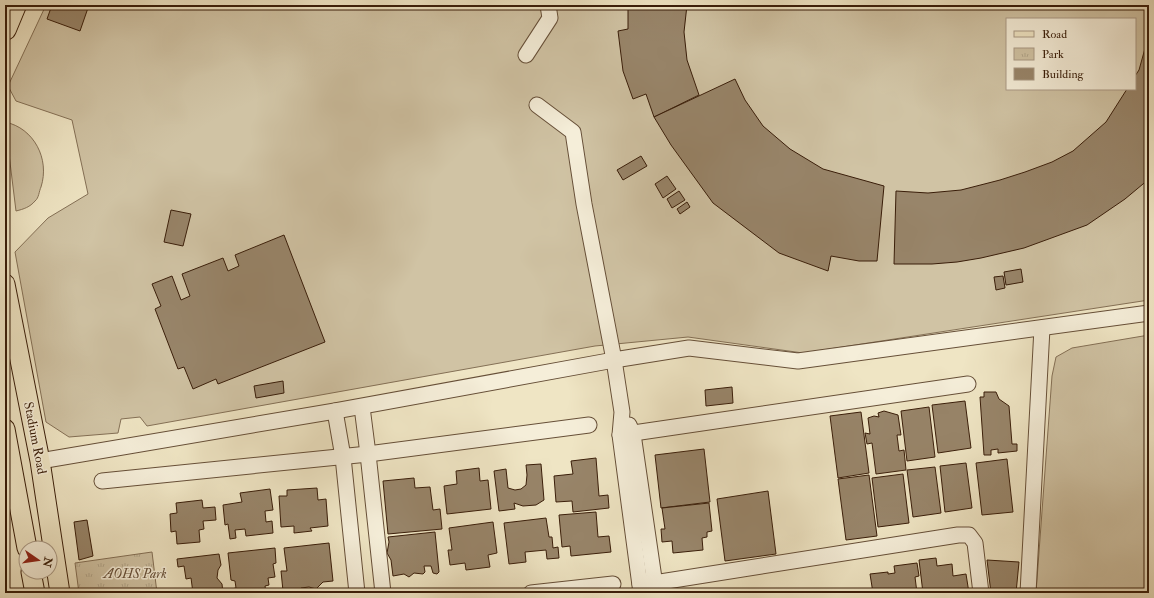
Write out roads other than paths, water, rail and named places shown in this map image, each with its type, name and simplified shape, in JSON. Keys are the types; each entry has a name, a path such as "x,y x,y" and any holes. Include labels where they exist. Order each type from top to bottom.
{"highway":[{"path":"5,29 15,5"}],"main road":[{"name":"Stadium Road","path":"5,284 40,461 60,593"},
{"name":"Stadium Road","path":"5,429 26,540"},
{"path":"33,580 35,593"}],"street":[{"path":"526,55 550,18 548,5"},
{"path":"537,105 573,132 584,204 627,434 648,588 958,535 969,535 975,543 981,593"},
{"path":"40,461 362,407 614,360 688,348 798,361 1149,313"},
{"path":"1028,593 1042,328"},
{"path":"627,434 968,384"},
{"path":"362,407 383,593"},
{"path":"335,411 343,457 357,593"},
{"path":"102,481 343,457 589,425"},
{"path":"531,593 613,584"}],"park label":[{"name":"AOHS Park","path":"135,574"}]}
